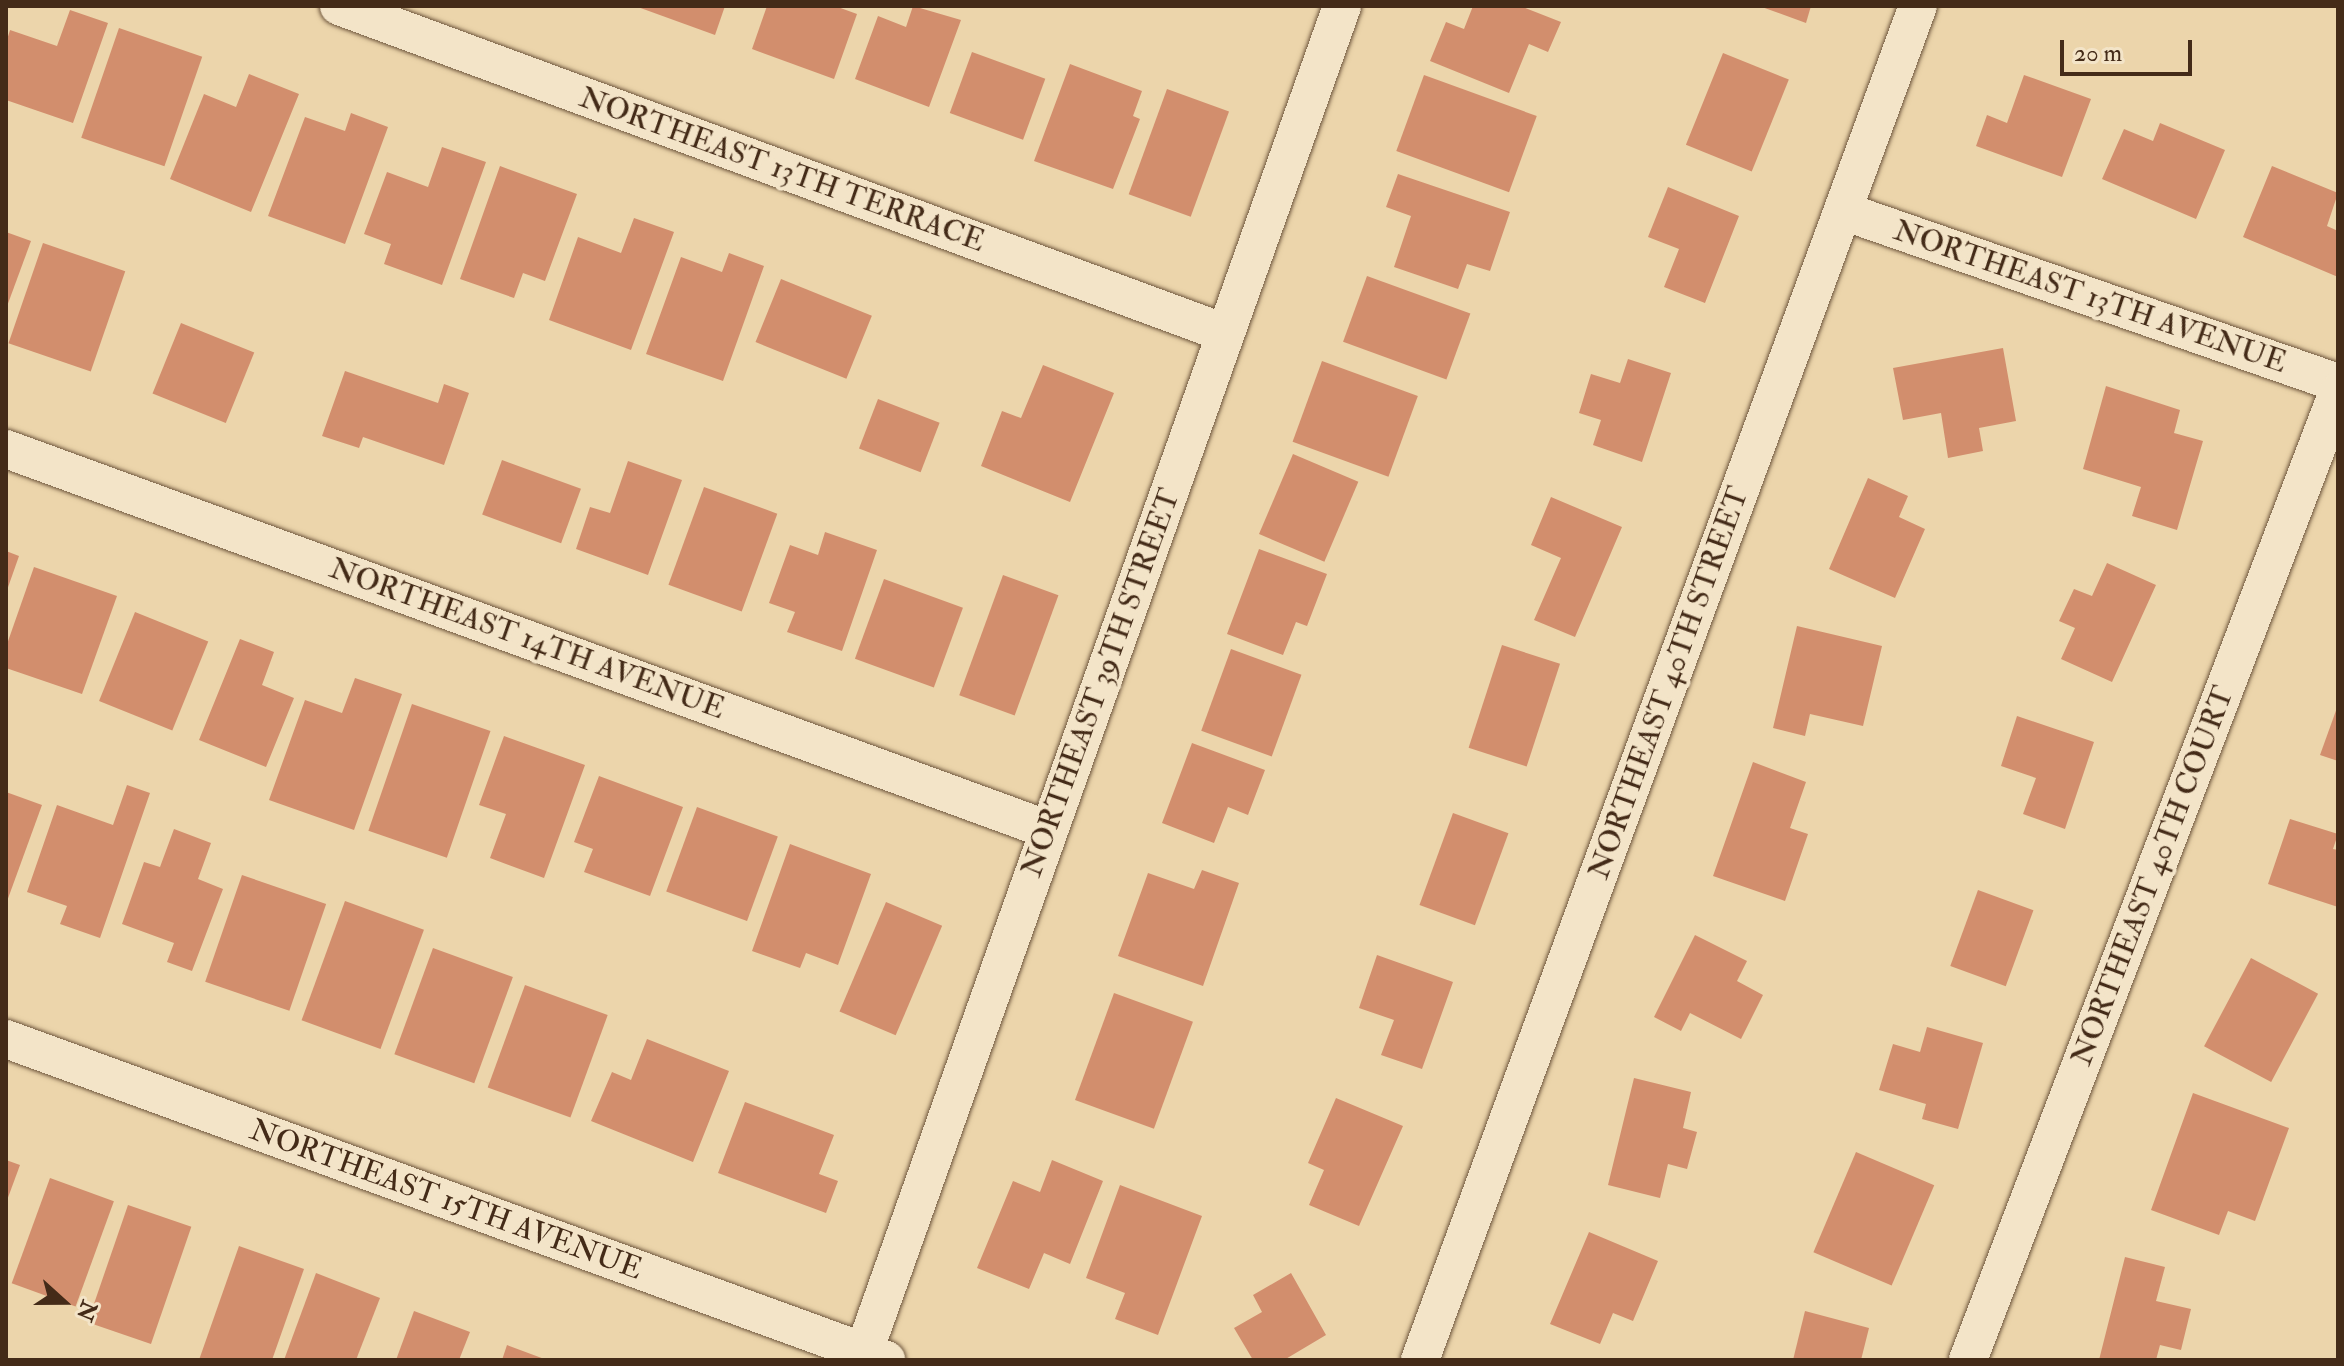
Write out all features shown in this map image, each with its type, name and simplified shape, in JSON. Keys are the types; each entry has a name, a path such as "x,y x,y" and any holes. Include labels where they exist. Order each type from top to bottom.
{"street":[{"name":"NORTHEAST 13TH TERRACE","path":"339,6 1225,333"},
{"name":"NORTHEAST 39TH STREET","path":"870,1357 1049,830 1342,6"},
{"name":"NORTHEAST 40TH STREET","path":"1420,1360 1918,6"},
{"name":"NORTHEAST 13TH AVENUE","path":"1843,211 2338,383"},
{"name":"NORTHEAST 40TH COURT","path":"1968,1360 2338,392"},
{"name":"NORTHEAST 14TH AVENUE","path":"6,449 1049,830"},
{"name":"NORTHEAST 15TH AVENUE","path":"6,1039 870,1357"}],"building":[{"path":"635,6 725,6 715,35"},
{"path":"767,6 835,6 857,14 834,79 752,49"},
{"path":"913,6 961,20 929,107 855,79 878,16 906,27"},
{"path":"1473,6 1520,6 1561,22 1548,52 1529,44 1509,93 1430,61 1446,22 1464,29"},
{"path":"1759,6 1811,6 1806,23"},
{"path":"70,10 108,23 73,123 6,100 6,43 10,30 57,46"},
{"path":"119,28 202,57 164,166 81,138"},
{"path":"972,52 1045,79 1023,140 950,113"},
{"path":"1723,53 1789,80 1752,171 1686,145"},
{"path":"1070,64 1142,91 1133,116 1140,119 1113,189 1034,161"},
{"path":"249,74 299,94 251,212 170,179 204,94 236,107"},
{"path":"1424,75 1537,116 1509,192 1396,151"},
{"path":"2024,75 2091,99 2062,177 1976,146 1987,115 2007,123"},
{"path":"1167,89 1229,112 1191,217 1129,194"},
{"path":"351,113 388,127 345,244 268,216 305,117 345,131"},
{"path":"2160,123 2225,150 2196,219 2102,179 2124,129 2153,141"},
{"path":"442,147 486,162 442,285 384,264 391,244 364,234 387,172 428,187"},
{"path":"500,166 577,194 545,281 523,273 514,298 460,279"},
{"path":"2272,166 2338,193 2327,226 2338,231 2338,277 2243,237"},
{"path":"1398,174 1510,212 1490,271 1467,264 1458,289 1394,267 1411,216 1386,207"},
{"path":"1668,187 1739,216 1705,303 1664,287 1679,249 1648,237"},
{"path":"634,218 674,232 631,350 549,320 578,237 621,253"},
{"path":"6,232 31,241 6,309"},
{"path":"43,243 125,271 91,372 8,343"},
{"path":"729,253 764,266 723,381 646,354 681,257 722,272"},
{"path":"1367,276 1470,314 1446,379 1343,342"},
{"path":"781,279 872,316 846,379 756,342"},
{"path":"181,323 254,353 226,423 153,393"},
{"path":"2003,348 2016,421 1979,428 1983,451 1948,458 1941,413 1903,420 1893,368"},
{"path":"1628,359 1671,373 1642,462 1593,445 1601,420 1579,413 1591,374 1620,383"},
{"path":"1322,361 1418,396 1388,477 1293,442"},
{"path":"1043,365 1114,393 1070,502 981,466 1002,411 1021,418"},
{"path":"345,371 438,403 444,384 469,393 444,465 363,437 359,448 322,436"},
{"path":"2106,386 2180,410 2174,433 2203,441 2177,530 2132,516 2141,487 2083,469"},
{"path":"878,399 940,423 921,472 859,448"},
{"path":"1293,454 1358,482 1324,562 1259,534"},
{"path":"502,460 581,489 561,543 482,515"},
{"path":"628,461 682,480 648,575 576,549 590,507 610,513"},
{"path":"1868,478 1908,496 1899,517 1925,529 1895,598 1829,569"},
{"path":"704,487 777,514 742,611 668,585"},
{"path":"1551,497 1622,527 1575,637 1534,620 1561,558 1531,545"},
{"path":"825,532 877,550 842,651 787,632 795,612 769,603 790,545 818,555"},
{"path":"1259,549 1327,574 1307,626 1296,622 1283,655 1227,634"},
{"path":"6,551 19,556 6,593"},
{"path":"2107,563 2156,585 2112,682 2061,659 2075,628 2059,621 2074,589 2092,596"},
{"path":"34,567 117,596 82,694 6,668 6,647"},
{"path":"1003,575 1058,595 1015,715 959,695"},
{"path":"884,579 963,608 934,688 855,659"},
{"path":"135,612 208,642 172,731 99,701"},
{"path":"1797,626 1882,646 1863,726 1810,714 1805,736 1773,728"},
{"path":"240,639 274,652 262,685 294,698 266,767 199,740"},
{"path":"1502,645 1560,664 1527,767 1469,748"},
{"path":"1231,649 1301,675 1272,756 1201,731"},
{"path":"355,678 402,694 354,830 269,800 305,700 342,713"},
{"path":"412,704 490,731 447,858 368,831"},
{"path":"2338,705 2338,761 2320,755"},
{"path":"2017,716 2094,742 2065,829 2023,814 2036,778 2001,766"},
{"path":"504,736 585,765 544,878 490,858 506,814 479,805"},
{"path":"1192,743 1265,770 1248,815 1228,807 1214,843 1162,823"},
{"path":"1753,762 1806,782 1790,828 1808,834 1785,901 1713,876"},
{"path":"599,776 683,807 650,896 584,872 593,849 574,842"},
{"path":"127,785 150,793 100,938 60,924 67,906 27,892 57,805 113,825"},
{"path":"6,792 42,805 6,904"},
{"path":"697,807 778,836 747,921 666,892"},
{"path":"1453,813 1508,833 1475,925 1419,905"},
{"path":"2290,819 2338,834 2333,849 2338,850 2338,907 2268,884"},
{"path":"174,829 211,843 198,879 223,889 192,971 167,962 174,943 122,924 144,862 160,867"},
{"path":"790,844 871,874 838,965 806,953 800,968 752,951"},
{"path":"1202,870 1239,883 1203,986 1118,956 1148,873 1194,889"},
{"path":"242,875 326,904 289,1011 205,982"},
{"path":"1978,890 2033,910 2006,986 1950,966"},
{"path":"345,901 424,930 380,1049 302,1020"},
{"path":"886,902 942,926 896,1035 840,1012"},
{"path":"1695,935 1747,961 1737,981 1763,995 1741,1039 1690,1013 1681,1031 1654,1017"},
{"path":"433,948 513,977 474,1083 394,1054"},
{"path":"1377,955 1453,982 1422,1069 1381,1055 1394,1020 1359,1008"},
{"path":"2251,958 2318,994 2271,1082 2204,1046"},
{"path":"525,985 608,1015 570,1118 488,1087"},
{"path":"1114,993 1193,1022 1154,1129 1075,1100"},
{"path":"1927,1027 1983,1043 1958,1129 1922,1119 1926,1104 1879,1090 1893,1044 1920,1052"},
{"path":"647,1039 729,1071 693,1162 591,1121 612,1072 631,1080"},
{"path":"1634,1078 1691,1092 1683,1128 1697,1132 1687,1169 1668,1164 1660,1198 1608,1185"},
{"path":"2193,1093 2289,1128 2255,1221 2228,1211 2219,1235 2151,1210"},
{"path":"1336,1098 1403,1126 1359,1226 1309,1205 1324,1170 1308,1163"},
{"path":"745,1102 834,1135 819,1174 838,1181 826,1213 718,1173"},
{"path":"1856,1152 1934,1185 1892,1286 1813,1252"},
{"path":"6,1160 20,1165 6,1203"},
{"path":"1052,1160 1103,1181 1070,1264 1044,1253 1029,1289 977,1268 1013,1181 1040,1192"},
{"path":"50,1178 114,1201 76,1307 12,1283"},
{"path":"1120,1185 1202,1216 1158,1335 1115,1319 1125,1293 1086,1278"},
{"path":"128,1205 191,1227 151,1344 88,1322"},
{"path":"1589,1232 1658,1261 1633,1321 1613,1313 1600,1344 1550,1324"},
{"path":"239,1246 304,1269 272,1360 199,1360"},
{"path":"2125,1257 2165,1267 2156,1301 2191,1309 2181,1350 2160,1345 2156,1360 2099,1360"},
{"path":"316,1273 380,1298 356,1360 284,1360"},
{"path":"1291,1273 1326,1335 1284,1360 1253,1360 1234,1328 1262,1312 1253,1295"},
{"path":"414,1311 470,1332 459,1360 396,1360"},
{"path":"1805,1311 1869,1328 1861,1360 1793,1360"},
{"path":"507,1345 547,1360 502,1360"}]}
